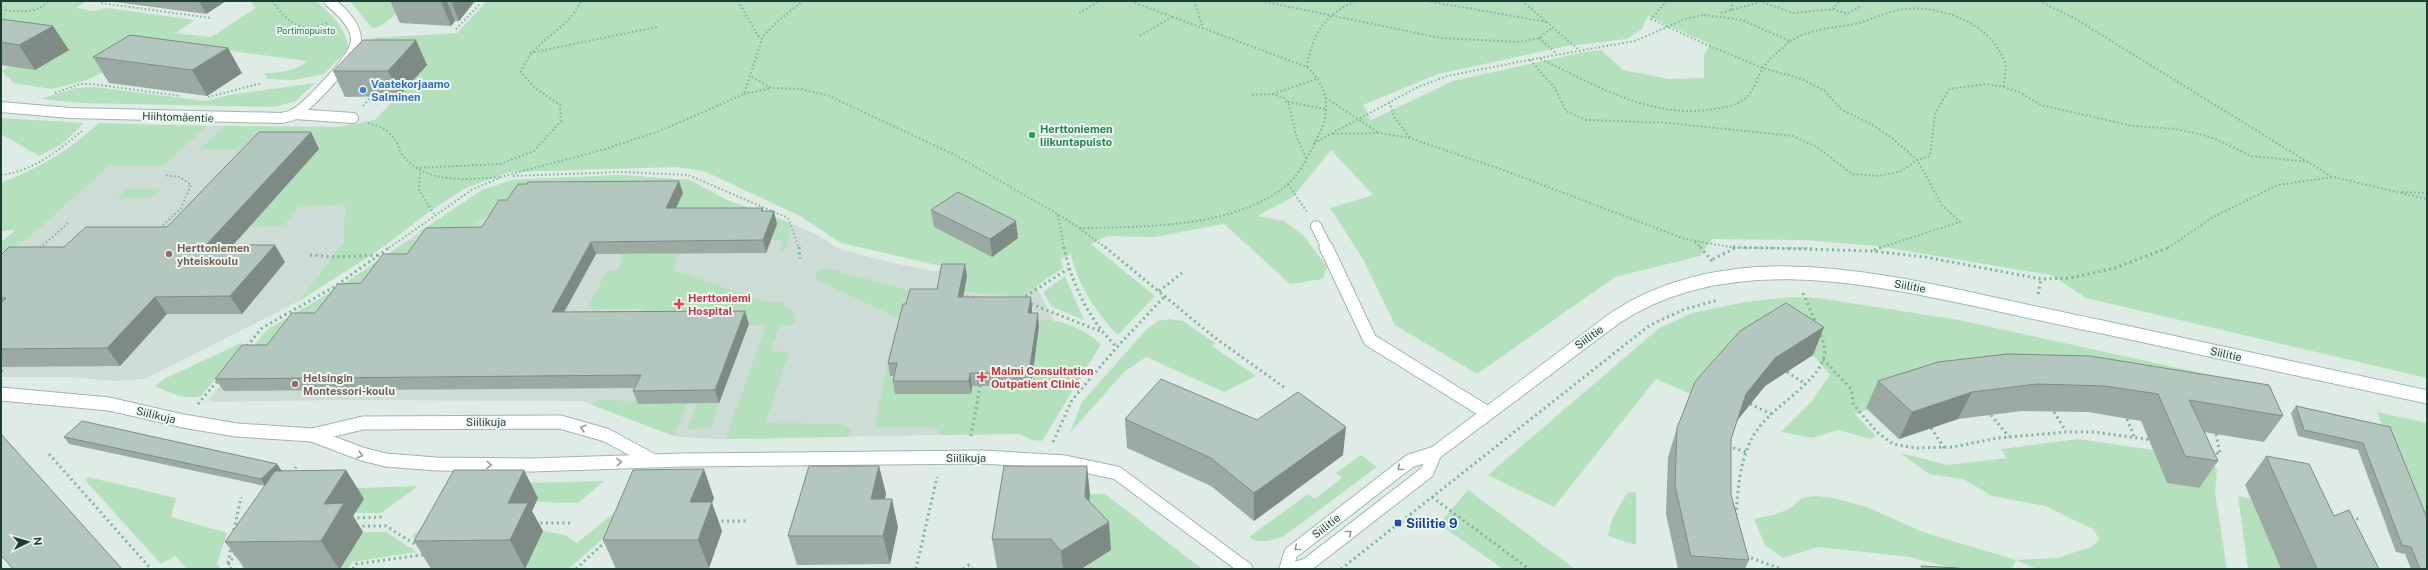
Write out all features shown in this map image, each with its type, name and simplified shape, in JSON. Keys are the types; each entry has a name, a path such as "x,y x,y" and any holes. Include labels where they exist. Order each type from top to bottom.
{"street":[{"path":"294,114 343,65 355,50 356,40 346,18 329,1"},
{"name":"Hiihtomäentie","path":"1,107 70,113 224,118 281,118 294,114 353,118"},
{"path":"1316,226 1370,340 1486,412"},
{"name":"Siilitie","path":"1286,569 1291,553 1410,460 1435,452 1486,412 1619,315 1640,302 1665,291 1709,280 1768,273 1829,275 1925,289 2427,397"},
{"name":"Siilikuja","path":"1,394 109,404 183,421 237,430 312,435 363,423 560,422 606,435 653,461"},
{"name":"Siilikuja","path":"312,435 336,448 374,459 423,464 544,465 653,461 974,458 1050,461 1093,466 1116,473 1246,569"},
{"name":"Siilitie","path":"1293,569 1307,566 1427,472 1435,452"}],"path":[{"path":"1,10 30,10 39,8 48,1"},
{"path":"273,1 286,18 308,28 346,18"},
{"path":"416,168 500,164 534,151 561,121 560,105 548,94 528,84 521,72 523,62 529,53 568,20 579,7 581,1"},
{"path":"738,1 760,39"},
{"path":"744,94 752,78 760,39 792,8 803,1"},
{"path":"1079,13 1099,1"},
{"path":"1080,228 1174,224 1212,217 1242,209 1268,198 1288,184 1306,158 1323,124 1326,109 1326,98 1319,78 1307,67 1130,1"},
{"path":"1194,1 1203,28"},
{"path":"1261,1 1328,16 1441,38 1519,42 1539,38 1552,28"},
{"path":"1307,67 1311,40 1328,16 1345,5 1356,1"},
{"path":"1427,1 1487,11 1510,18 1547,22"},
{"path":"1522,1 1578,49"},
{"path":"1668,1 1651,19 1763,68 1802,79 1825,91 1842,110 1871,124 1891,137 1917,160 1942,205 1960,222 1871,251"},
{"path":"1731,10 1734,1"},
{"path":"1314,143 1418,87 1447,76 1530,60 1556,53 1636,41 1692,17 1720,13 1760,1 1793,13 1833,9 1847,14 1860,7"},
{"path":"1833,9 1839,1"},
{"path":"2039,1 2074,18 2333,177 2427,199"},
{"path":"101,3 211,18"},
{"path":"456,29 479,4"},
{"path":"1538,57 1619,98 1658,110 1676,113 1703,112 1733,106 1746,98 1756,84 1763,68 1799,34 1818,32 1833,26 1854,24 1905,9 1925,9 1956,18 1983,31 2006,64 2003,86"},
{"path":"1720,13 1752,24 1790,41"},
{"path":"1140,36 1172,17"},
{"path":"529,53 657,26"},
{"path":"1539,38 1556,53"},
{"path":"1530,60 1555,88 1566,112 1586,120 1669,123 1793,136 1817,147 1852,174 1879,176 1902,171 1917,160 1930,156 1931,134 1940,103 1947,95 1949,89 1987,84 2003,86 2019,92 2041,105 2132,126 2176,129 2199,134 2216,139 2251,156 2309,162"},
{"path":"752,78 771,88"},
{"path":"1252,95 1273,94 1319,78"},
{"path":"202,99 262,83"},
{"path":"50,94 80,84 186,97"},
{"path":"134,90 139,86"},
{"path":"242,352 262,328 334,287 381,255 434,214 473,189 504,176 602,150 660,131 744,94 771,88 801,89 827,95 956,155 1058,214 1080,228 1214,337 1285,388"},
{"path":"179,96 184,93"},
{"path":"1273,94 1284,98 1287,102 1296,135 1306,158"},
{"path":"1326,98 1379,133"},
{"path":"1287,102 1326,109"},
{"path":"1389,102 1395,118 1410,138"},
{"path":"353,118 383,128 395,139 404,157 420,173 449,178 622,172 688,175 788,218 798,242 800,259"},
{"path":"2,176 42,160 59,151 86,127"},
{"path":"1333,134 1379,133 1410,138 1694,241 1736,248 1804,248 1871,251 1925,257 2041,279 2070,278 2115,268 2169,248 2213,217 2266,190 2278,185 2333,177"},
{"path":"420,173 419,190 434,214"},
{"path":"155,233 181,208 191,185 180,177 164,175"},
{"path":"1288,184 1316,226"},
{"path":"2395,192 2427,193"},
{"path":"1058,214 1068,269 1100,331 1117,347"},
{"path":"37,251 68,223"},
{"path":"1694,241 1710,259 1736,248"},
{"path":"310,254 336,257 381,255"},
{"path":"1068,269 1018,300 1100,331"},
{"path":"1159,291 1182,273"},
{"path":"2038,295 2041,279"},
{"path":"1797,293 1811,293"},
{"path":"959,296 981,298"},
{"path":"1050,461 1053,441 1072,400 1117,347 1165,296"},
{"path":"1737,523 1738,485 1746,452 1755,432 1771,414 1804,383 1823,359 1824,344 1805,296"},
{"path":"1341,569 1650,325 1685,309 1720,300"},
{"path":"1823,359 1852,390 1853,403 1858,410 1877,432 1893,444 1915,448 1944,448 2009,437 2067,432 2095,432 2134,436 2158,441"},
{"path":"1787,372 1804,383"},
{"path":"196,407 221,377"},
{"path":"971,436 980,386"},
{"path":"1750,404 1771,414"},
{"path":"2054,412 2067,432"},
{"path":"1992,415 2009,437"},
{"path":"2127,419 2134,436"},
{"path":"1931,428 1944,448"},
{"path":"2205,451 2220,454 2216,434"},
{"path":"1728,445 1746,452"},
{"path":"49,454 151,569"},
{"path":"287,480 296,467"},
{"path":"916,569 937,477"},
{"path":"1432,496 1529,569"},
{"path":"234,535 241,497"},
{"path":"1732,497 1737,498"},
{"path":"352,518 385,517"},
{"path":"2345,517 2359,519"},
{"path":"712,521 746,521"},
{"path":"527,523 573,523"},
{"path":"353,569 356,564 422,555 424,550 386,526 354,526"},
{"path":"576,569 610,538"},
{"path":"231,569 228,565 232,542"},
{"path":"228,565 237,552"},
{"path":"1743,562 1741,554 1781,569"},
{"path":"964,569 969,565 972,569"}],"shaded area":[{"name":"Herttoniemen yhteiskoulu","path":"157,125 339,127 345,203 343,242 299,301 145,379 112,381 71,377 1,377 1,257 33,234"},
{"name":"Herttoniemi Hospital","path":"620,175 689,180 727,200 783,220 819,236 839,249 893,263 938,272 1039,272 1036,286 1054,320 1041,433 720,439 678,437 582,401 344,400 212,402 209,399 267,330 338,288 482,190 512,180"}],"green space":[{"name":"Portimopuisto","path":"1,1 86,1 76,8 94,11 107,8 195,20 175,33 211,37 256,8 250,1 316,1 333,17 342,29 348,50 324,74 293,80 268,79 264,73 287,71 298,67 307,61 195,46 116,66 87,80 52,89 13,83 2,71 9,66 1,41"},
{"path":"350,1 405,1 395,14 386,22 372,28"},
{"path":"475,1 2427,1 2427,378 2086,298 2051,275 1877,246 1804,240 1712,239 1700,256 1615,277 1477,374 1395,325 1363,259 1330,208 1373,195 1331,150 1293,197 1257,216 1284,221 1304,236 1327,267 1323,279 1290,284 1224,224 1154,237 1107,236 1091,244 1155,296 1118,335 1095,308 1089,298 1078,276 1071,254 1061,259 1063,268 1020,297 942,289 938,272 941,266 841,243 800,216 704,171 677,167 509,172 466,188 433,209 379,250 299,301 343,242 345,204 299,207 284,225 249,227 319,149 199,150 224,126 339,127 375,120 426,65 369,49 373,38 457,33 486,2","holes":["1648,16 1710,44 1704,55 1704,78 1669,79 1623,70 1601,50 1579,53 1453,81 1371,120 1363,105 1438,74 1567,46 1627,39 1642,29"]},
{"path":"315,83 296,101 274,107 82,103 41,99 75,88 94,87 205,101 229,95"},
{"path":"1,118 84,123 62,144 39,156 1,134"},
{"path":"99,123 206,126 164,166 110,166 33,234 1,257 1,242 16,230 1,231 1,183 29,171 53,158 75,143"},
{"path":"620,175 689,180 727,200 783,220 788,225 789,229 789,237 786,248 779,253 783,240 771,240 777,224 492,214 466,229 419,232 482,190 512,180"},
{"path":"127,189 161,189 151,198 117,198"},
{"path":"432,240 275,357 244,358 267,330 338,288 407,241"},
{"path":"679,253 673,270 763,301 782,303 795,313 794,325 780,325 770,351 789,352 765,423 841,424 849,427 851,432 847,437 726,439 766,325 636,324 643,309 587,309 607,271 617,271 623,259 619,254"},
{"path":"821,269 829,269 904,289 918,297 904,325 896,317 817,280 815,273"},
{"path":"1065,276 1084,320 1052,307 1043,292"},
{"path":"1792,297 1818,298 1959,320 2238,381 1925,389 1855,414 1876,436 1870,439 1838,430 1812,438 1781,432 1811,402 1830,375 1813,355 1698,397 1656,379 1554,507 1488,475 1658,329 1692,313 1745,302"},
{"path":"1040,319 1057,321 1073,326 1088,334 1101,344 1042,441 1032,440 1020,434 942,435 934,427 874,427 895,332 902,331 891,375 905,376 971,393 972,386 1031,386"},
{"path":"1170,319 1183,321 1215,343 1212,346 1256,376 1224,392 1146,357 1124,372 1070,433 1082,402 1147,329 1158,321"},
{"path":"241,343 243,345 201,396 183,396 155,386 164,379"},
{"path":"598,400 639,401 638,404 687,403 674,436 592,405"},
{"path":"719,403 711,428 687,429 697,404"},
{"path":"2377,412 2427,423 2427,540"},
{"path":"2078,439 2153,450 2167,483 2198,488 2209,461 2217,469 2215,492 2227,569 2037,569 2016,560 2057,558 2091,547 2100,540 2093,529 2045,506 1992,496 1963,479 1929,474 1900,453 1948,465 2007,458 2001,449"},
{"path":"1361,455 1377,467 1284,536 1262,541 1257,541 1249,537 1308,494 1315,499 1342,478 1336,473"},
{"path":"88,477 176,498 171,517 227,533 217,563 221,569 187,569 175,556 161,564 85,480"},
{"path":"314,477 360,488 418,486 381,513 355,513 363,499 247,569 243,569 240,558"},
{"path":"604,481 578,503 537,502 538,498 432,549 412,536 456,503 472,484"},
{"path":"1468,490 1575,569 1503,569 1439,524"},
{"path":"1636,492 1636,545 1608,536 1612,519 1627,493"},
{"path":"1090,494 1105,494 1202,569 1081,569 1111,550 1087,525"},
{"path":"1815,496 1833,498 1867,507 1923,532 2016,560 2012,569 1956,569 1910,557 1818,547 1783,558 1765,545 1754,519 1773,515 1789,509 1802,498"},
{"path":"2238,496 2251,499 2281,569 2248,569"},
{"path":"626,503 618,526 568,569 525,569 543,531 565,535 577,543"},
{"path":"363,532 386,532 417,552 352,562 348,569 340,569"}],"building":[{"path":"1,19 53,26 19,45 1,42"},
{"path":"130,35 228,48 192,70 93,57"},
{"path":"363,40 416,40 388,71 333,71"},
{"path":"259,132 311,132 206,245 275,245 230,296 155,297 107,348 1,349 1,303 6,298 1,298 1,255 9,247 64,247 86,227 167,227"},
{"path":"679,181 666,208 763,208 761,211 774,211 763,240 591,242 552,312 745,311 715,390 633,391 641,375 215,379 242,345 267,345 292,313 315,313 338,284 361,283 383,254 407,254 426,228 482,227 499,200 507,200 518,184 527,184 528,182"},
{"path":"958,192 1016,221 990,239 931,210"},
{"path":"942,264 965,264 958,297 1031,297 1028,313 1038,313 1029,373 970,373 969,381 893,381 897,363 888,363 903,304 906,304 910,289 937,289"},
{"path":"1786,303 1824,327 1775,358 1746,394 1731,439 1731,495 1749,560 1691,556 1675,486 1677,428 1695,382 1707,368 1740,331"},
{"path":"2007,354 2090,356 2269,385 2283,416 2189,400 2218,461 2185,456 2158,394 2104,386 2037,384 1972,392 1912,412 1878,381 1938,362"},
{"path":"1161,379 1257,420 1298,392 1346,427 1254,493 1211,458 1125,419"},
{"path":"2296,406 2390,427 2427,518 2427,569 2420,569 2411,547 2402,545 2363,443 2304,430"},
{"path":"82,421 277,464 261,479 64,437"},
{"path":"1,434 122,569 13,569 1,555"},
{"path":"2266,456 2309,464 2334,516 2349,510 2379,569 2317,569"},
{"path":"809,466 879,466 871,499 892,499 883,536 788,536"},
{"path":"1004,466 1087,466 1085,497 1109,522 1061,551 1051,539 992,539"},
{"path":"704,469 690,502 712,502 698,540 603,540 633,470"},
{"path":"346,470 324,504 344,503 321,541 225,542 275,471"},
{"path":"454,470 524,470 508,503 528,503 510,540 414,541"},
{"path":"1921,566 1959,568 1959,569 1923,569"}],"place":[{"name":"Vaatekorjaamo Salminen","path":"363,90"},
{"name":"Herttoniemen liikuntapuisto","path":"1032,135"},
{"name":"Herttoniemen yhteiskoulu","path":"169,254"},
{"name":"Herttoniemi Hospital","path":"679,304"},
{"name":"Malmi Consultation Outpatient Clinic","path":"982,377"},
{"name":"Helsingin Montessori-koulu","path":"295,384"},
{"name":"Siilitie 9","path":"1398,523"}]}
